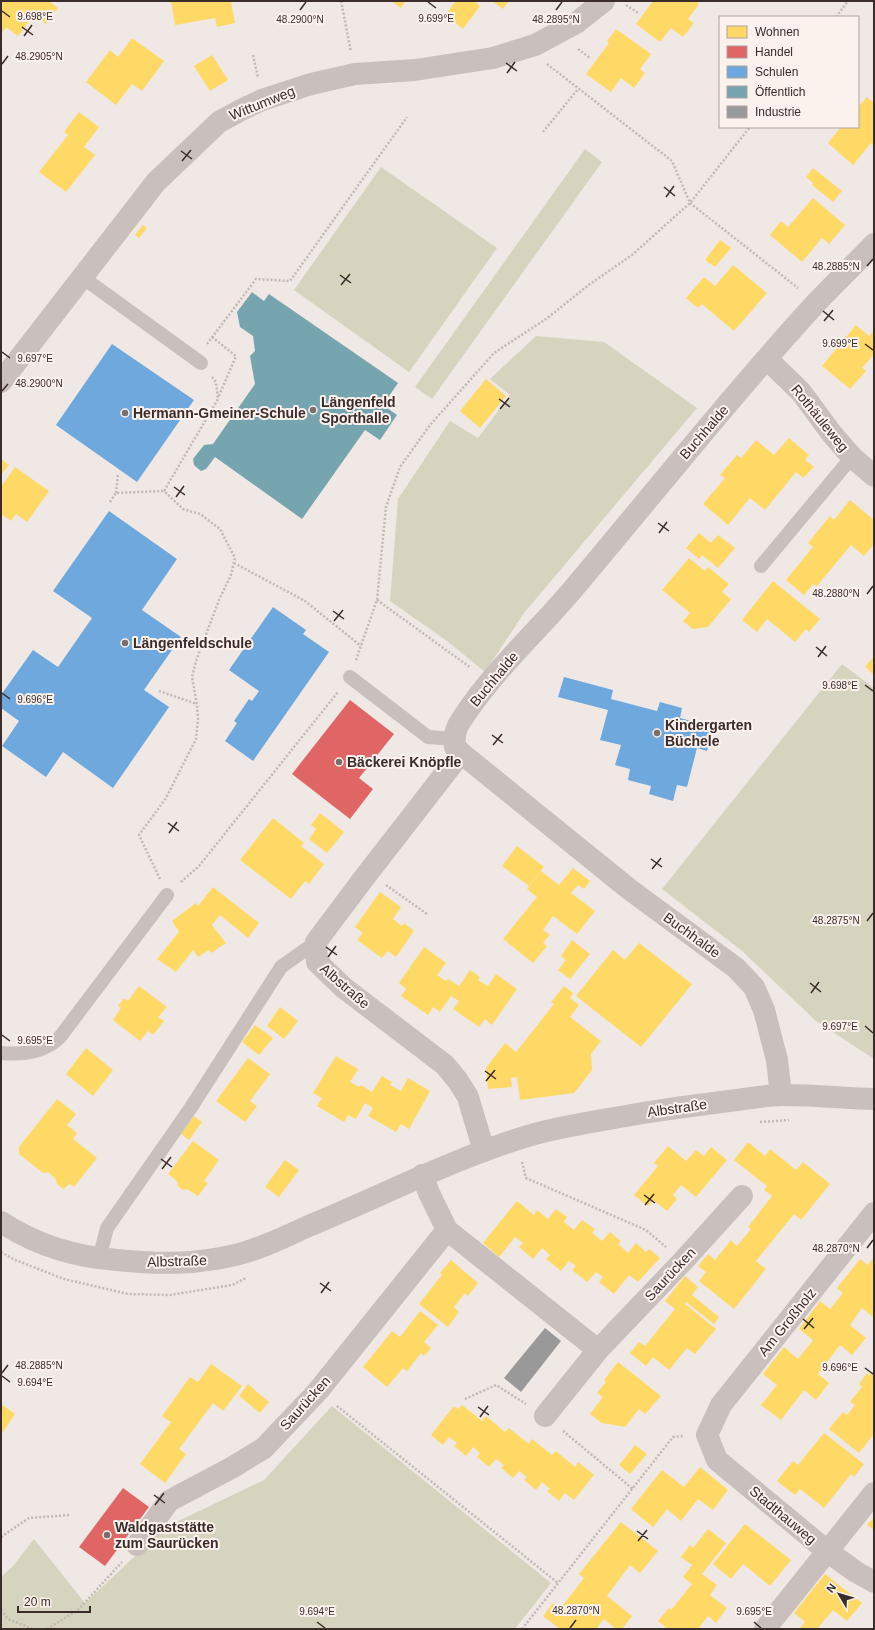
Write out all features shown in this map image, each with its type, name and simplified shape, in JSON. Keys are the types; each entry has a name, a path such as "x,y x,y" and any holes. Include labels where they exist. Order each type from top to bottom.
{"street":[{"name":"Wittumweg","path":"1,382 156,182 219,122 262,100 311,84 355,74 434,68 493,58 535,45 576,23 604,1"},
{"name":"Buchhalde","path":"781,1095 778,1060 764,1010 754,987 736,968 629,889 458,746 455,731 462,718 490,682 573,590 650,496 767,359 817,302 874,244"},
{"name":"Rothäuleweg","path":"767,359 801,392 832,434 852,457 874,476"},
{"path":"316,942 458,746"},
{"name":"Albstraße","path":"316,942 317,962 344,988 445,1065 454,1076 468,1097 484,1151"},
{"name":"Albstraße","path":"1,1222 15,1232 42,1244 99,1259 175,1264 207,1261 236,1255 258,1248 322,1221 422,1175 531,1135 581,1124 683,1106 781,1095 874,1099"},
{"path":"422,1175 447,1230 598,1350"},
{"name":"Saurücken","path":"545,1416 598,1350 742,1196"},
{"name":"Am Großholz","path":"707,1435 721,1405 874,1212"},
{"name":"Saurücken","path":"137,1545 169,1501 233,1468 264,1448 318,1391 447,1230"},
{"name":"Stadthauweg","path":"707,1435 717,1460 827,1552 856,1572 874,1582"},
{"path":"765,1629 874,1494"}],"lane":[{"path":"82,277 199,361"},
{"path":"761,566 852,457"},
{"path":"350,677 428,737 458,746"},
{"path":"1,1053 32,1053 52,1045 60,1038 167,895"},
{"path":"99,1259 107,1228 190,1109 281,967 316,942"}],"path":[{"path":"341,1 355,74"},
{"path":"621,1 638,13"},
{"path":"837,16 848,1"},
{"path":"535,45 545,63 672,161 690,203 817,302"},
{"path":"543,132 578,88"},
{"path":"218,399 216,382 199,361 212,338 256,279 290,281 407,117"},
{"path":"116,493 164,491 183,509 200,514 220,529 235,558 231,575 219,600 192,677 198,719 196,739 166,798 139,835 167,895 199,866 350,677 377,600 386,507 400,467 430,425 494,354 546,319 590,284 632,255 690,203 749,128"},
{"path":"164,491 218,399 236,356 212,338"},
{"path":"110,502 116,493 118,474"},
{"path":"234,564 305,601 361,646"},
{"path":"377,600 490,682"},
{"path":"159,691 197,704"},
{"path":"368,872 426,914"},
{"path":"514,1141 526,1178 646,1230 683,1260"},
{"path":"465,1399 496,1385 545,1416 633,1489"},
{"path":"318,1391 558,1583"},
{"path":"522,1629 673,1437 707,1435"},
{"path":"1,1537 29,1518 70,1515"},
{"path":"47,1629 78,1610 137,1545"},
{"path":"1,1610 8,1619 33,1629"}],"shaded area":[{"path":"585,149 602,162 432,399 415,387"},
{"path":"381,167 497,248 409,372 294,290"},
{"path":"536,336 604,342 697,408 524,613 485,672 447,641 390,601 398,499 450,421 478,438 510,395 490,379"},
{"path":"842,664 874,688 874,1059 816,1021 741,950 662,889"},
{"path":"332,1406 551,1583 515,1629 1,1629 1,1577 13,1566 34,1539 85,1603 166,1527 264,1480"}],"building: Wohnen":[{"path":"1,1 49,1 58,8 46,24 34,15 18,36 6,27 1,34"},
{"path":"171,1 231,1 235,23 217,27 215,18 175,25"},
{"path":"391,1 405,1 401,8"},
{"path":"456,1 474,1 480,6 463,29 445,15"},
{"path":"492,1 509,1 503,9"},
{"path":"653,1 696,1 699,4 688,19 694,23 683,37 671,28 660,42 636,24"},
{"path":"616,29 651,54 640,69 645,73 634,88 621,78 611,92 586,74 609,43 607,41"},
{"path":"132,38 164,61 142,91 132,84 116,105 86,82 110,50 118,57"},
{"path":"212,55 228,80 210,91 194,66"},
{"path":"867,97 874,103 874,146 871,143 853,165 828,143 840,128 859,128 859,106"},
{"path":"79,112 99,127 84,147 95,155 66,192 39,172 68,135 64,132"},
{"path":"813,168 842,191 833,202 812,185 813,183 806,177"},
{"path":"813,198 845,225 829,244 822,238 802,262 770,235 781,221 788,227"},
{"path":"143,225 147,228 139,238 135,235"},
{"path":"720,240 731,248 715,267 705,260"},
{"path":"733,265 767,293 734,331 702,304 698,308 686,298 704,277 715,286"},
{"path":"856,325 869,336 874,330 874,354 862,368 866,371 850,389 822,366"},
{"path":"486,379 506,396 480,428 460,411"},
{"path":"789,438 809,455 805,460 814,467 803,478 796,472 765,510 750,498 728,525 703,504 725,478 720,475 737,455 741,458 756,440 774,455"},
{"path":"1,459 9,465 1,475"},
{"path":"15,467 49,491 27,522 16,514 11,521 1,514 1,487"},
{"path":"850,500 874,520 874,544 864,556 851,545 817,586 813,584 804,595 786,580 813,547 808,543 830,516 834,520"},
{"path":"699,533 711,543 718,535 735,548 718,568 702,555 699,559 686,548"},
{"path":"689,558 705,571 708,567 729,584 722,592 731,599 708,627 693,629 683,621 690,613 662,590"},
{"path":"773,581 820,619 809,632 806,629 795,642 767,619 757,632 742,620"},
{"path":"874,656 874,675 865,667"},
{"path":"320,813 344,832 327,853 309,839 316,829 311,825"},
{"path":"273,818 304,843 301,846 324,864 309,884 305,881 291,899 240,860"},
{"path":"517,846 544,867 529,886 502,866"},
{"path":"573,868 590,881 584,889 578,885 571,893 595,911 577,934 553,916 543,930 550,935 543,943 547,946 533,963 503,939 537,897 527,889 541,871 559,885"},
{"path":"213,887 259,923 248,938 220,915 212,925 226,943 211,953 209,950 198,957 193,950 176,972 157,959 179,932 172,921 196,903 198,906"},
{"path":"380,892 401,907 393,919 402,926 404,923 414,931 396,957 388,951 382,958 357,940 363,933 355,927"},
{"path":"572,940 590,954 570,979 558,970 566,960 561,956"},
{"path":"639,943 692,984 641,1047 576,996 613,950 625,960"},
{"path":"424,947 446,963 437,975 446,981 448,979 459,986 470,970 480,977 478,980 488,986 496,974 517,989 492,1025 485,1019 479,1027 453,1009 459,1001 451,996 440,1012 433,1007 428,1015 401,996 406,989 399,983"},
{"path":"139,986 167,1007 158,1017 164,1021 153,1035 148,1031 140,1041 113,1020 121,1008 118,1006 124,998 128,1001"},
{"path":"564,986 573,993 570,998 579,1005 570,1017 601,1041 591,1054 592,1070 574,1093 520,1100 517,1077 511,1078 512,1087 488,1089 486,1068 505,1043 516,1052 554,1004 551,1002"},
{"path":"280,1007 298,1021 284,1039 267,1026"},
{"path":"255,1025 273,1038 259,1055 242,1042"},
{"path":"86,1048 113,1070 93,1096 66,1074"},
{"path":"336,1056 358,1069 350,1082 359,1087 361,1085 372,1092 382,1076 392,1082 390,1085 401,1091 408,1078 430,1091 409,1129 401,1124 396,1132 368,1116 373,1108 365,1103 356,1119 348,1115 344,1122 317,1106 322,1098 313,1093"},
{"path":"248,1058 270,1074 250,1101 257,1106 245,1122 216,1101"},
{"path":"57,1099 76,1114 67,1125 77,1133 73,1139 97,1158 74,1187 70,1184 63,1189 57,1184 55,1178 48,1172 43,1173 19,1154 19,1147"},
{"path":"194,1116 202,1122 189,1140 181,1134"},
{"path":"193,1141 219,1160 204,1181 208,1183 198,1196 187,1189 183,1190 178,1186 177,1181 168,1174"},
{"path":"748,1142 765,1156 770,1149 796,1170 803,1162 830,1184 801,1220 794,1214 756,1261 766,1269 734,1309 699,1281 706,1272 698,1266 708,1254 715,1260 731,1240 737,1246 751,1229 748,1227 772,1196 764,1190 767,1186 734,1160"},
{"path":"668,1146 686,1161 696,1150 704,1156 711,1147 727,1160 696,1197 681,1185 673,1195 677,1199 667,1211 653,1200 648,1206 634,1195 658,1166 654,1163"},
{"path":"285,1160 299,1170 279,1197 265,1187"},
{"path":"517,1201 534,1215 537,1210 548,1219 556,1209 567,1217 564,1222 574,1230 582,1220 595,1229 592,1233 602,1241 610,1232 621,1241 618,1244 628,1253 636,1243 646,1252 649,1249 660,1258 638,1282 629,1275 614,1294 599,1282 603,1277 596,1272 587,1282 572,1270 576,1266 569,1261 561,1271 546,1259 550,1255 542,1248 533,1259 519,1247 523,1243 515,1237 499,1257 483,1243"},
{"path":"874,1257 874,1318 862,1308 850,1325 866,1338 852,1355 840,1345 818,1374 829,1383 816,1400 804,1390 781,1420 761,1405 777,1385 763,1374 784,1347 798,1359 813,1340 799,1329 820,1301 830,1309 843,1293 837,1288 860,1259 868,1265"},
{"path":"451,1260 478,1283 468,1296 465,1293 454,1307 459,1312 448,1327 419,1304 442,1275 440,1273"},
{"path":"685,1276 698,1287 692,1295 719,1317 714,1324 686,1302 685,1304 716,1329 695,1354 687,1348 669,1370 653,1357 646,1366 630,1353 639,1342 645,1346 675,1309 665,1301"},
{"path":"420,1311 438,1325 424,1342 431,1348 424,1356 421,1353 407,1371 403,1368 387,1387 363,1367 392,1331 400,1337"},
{"path":"618,1362 661,1396 645,1414 639,1409 625,1427 602,1423 590,1414 603,1397 597,1393 606,1382 604,1380"},
{"path":"211,1364 242,1386 223,1411 213,1403 179,1449 186,1454 165,1483 140,1464 171,1422 162,1416 190,1377 198,1382"},
{"path":"874,1370 874,1434 859,1453 829,1429 843,1412 847,1415 855,1405 850,1402 862,1387 859,1384 867,1373 869,1376"},
{"path":"248,1384 269,1402 260,1413 239,1396"},
{"path":"1,1404 15,1414 1,1435"},
{"path":"462,1405 482,1421 486,1416 505,1432 509,1428 529,1444 532,1439 552,1455 556,1451 575,1467 578,1462 594,1475 574,1500 565,1493 559,1501 547,1491 550,1489 542,1482 536,1490 524,1480 527,1477 519,1471 513,1478 501,1468 504,1465 496,1459 489,1467 477,1457 480,1453 473,1447 466,1456 454,1446 457,1443 449,1437 443,1445 431,1435 454,1406 458,1409"},
{"path":"824,1433 864,1464 854,1477 851,1474 824,1508 800,1489 795,1495 777,1481 793,1461 798,1465"},
{"path":"635,1445 647,1454 630,1474 619,1465"},
{"path":"700,1467 728,1490 713,1510 698,1499 681,1521 667,1509 653,1527 631,1509 662,1470 684,1487"},
{"path":"874,1517 874,1530 867,1525"},
{"path":"621,1522 658,1551 640,1573 630,1565 607,1596 632,1616 622,1629 616,1629 604,1619 596,1629 560,1629 543,1616 553,1603 560,1609 584,1578 579,1574"},
{"path":"745,1524 791,1560 770,1586 743,1564 731,1579 713,1564"},
{"path":"708,1529 726,1543 702,1574 717,1585 710,1595 727,1608 716,1623 708,1616 698,1629 668,1629 658,1621 669,1608 671,1610 692,1584 683,1577 692,1565 681,1557 690,1545 693,1548"},
{"path":"825,1574 862,1603 847,1621 833,1610 817,1629 799,1629 805,1622 794,1613"}],"building: Handel":[{"path":"350,700 394,734 359,778 373,789 350,819 292,774"},
{"path":"123,1488 149,1507 105,1566 79,1547"}],"building: Schulen":[{"name":"Hermann-Gmeiner-Schule","path":"112,344 194,400 137,482 56,425"},
{"name":"Längenfeldschule","path":"109,511 177,559 142,610 181,637 144,690 169,707 113,788 63,752 46,777 2,746 19,721 1,708 1,695 33,650 58,667 92,618 53,591"},
{"path":"273,607 306,630 303,634 329,652 253,761 225,741 237,723 234,721 249,699 252,701 259,691 229,670"},
{"name":"Kindergarten Büchele","path":"564,677 613,690 611,699 657,711 660,702 682,708 680,718 714,727 707,751 697,748 687,787 677,785 673,801 649,794 651,786 628,780 630,769 615,765 621,745 600,740 608,710 558,697"}],"building: Öffentlich":[{"name":"Längenfeld Sporthalle","path":"252,292 264,301 269,294 398,383 383,405 397,415 380,440 365,430 302,519 215,457 206,469 201,471 194,465 193,459 204,445 213,444 255,384 250,356 255,351 253,336 240,327 237,312"}],"building: Industrie":[{"path":"545,1328 561,1341 521,1392 504,1378"}],"place":[{"name":"Längenfeld Sporthalle","path":"313,410"},
{"name":"Hermann-Gmeiner-Schule","path":"125,413"},
{"name":"Längenfeldschule","path":"125,643"},
{"name":"Kindergarten Büchele","path":"657,733"},
{"name":"Bäckerei Knöpfle","path":"339,762"},
{"name":"Waldgaststätte zum Saurücken","path":"107,1535"}]}
